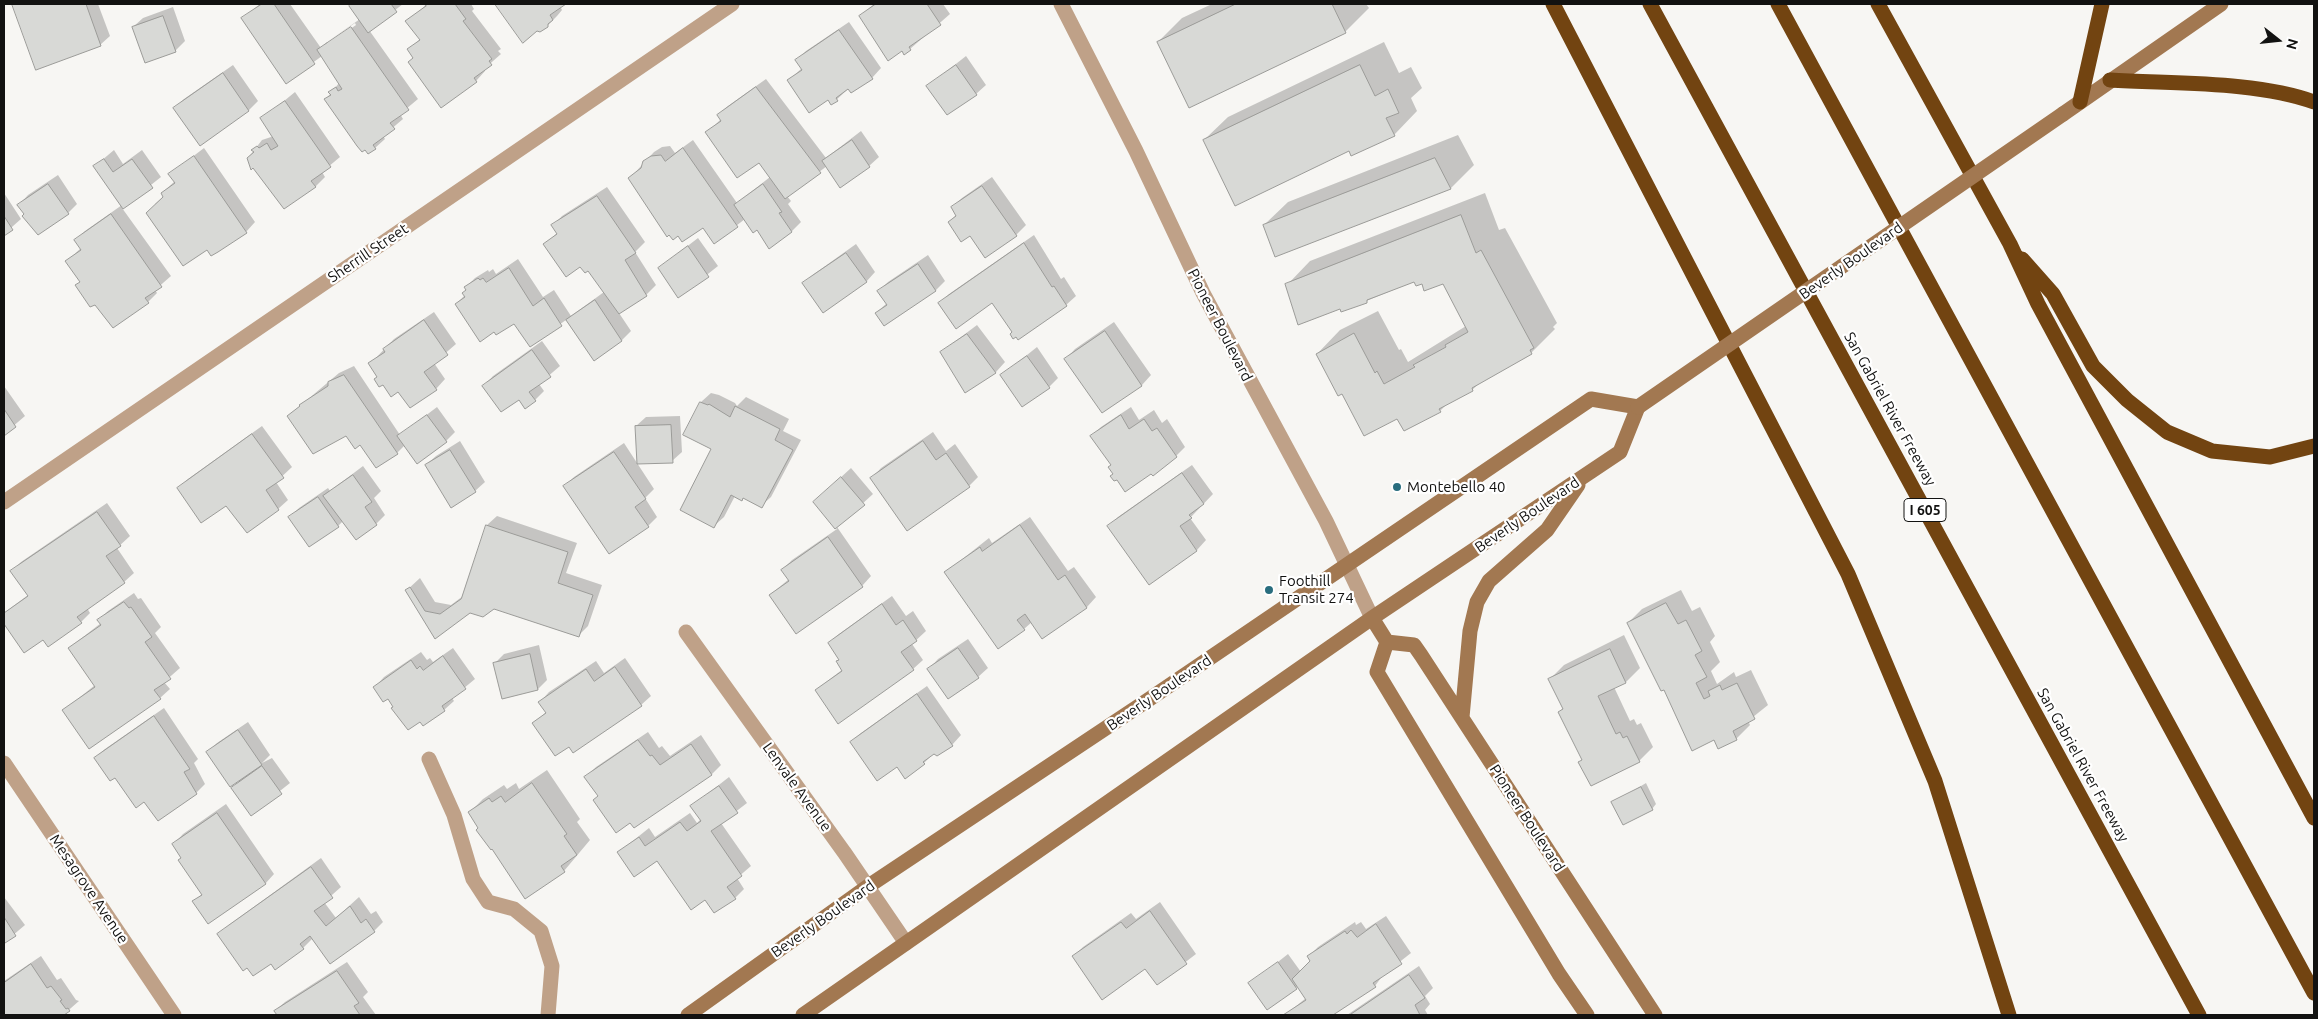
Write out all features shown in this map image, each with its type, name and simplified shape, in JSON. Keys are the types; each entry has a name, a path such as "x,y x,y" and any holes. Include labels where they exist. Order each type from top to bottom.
{"highway":[{"path":"1553,4 1848,574 1935,781 2009,1015"},
{"name":"San Gabriel River Freeway","path":"1650,4 2199,1015"},
{"path":"1778,4 2314,993"},
{"path":"1878,4 2010,244 2038,304 2314,818"},
{"path":"2080,102 2102,4"},
{"path":"2110,80 2251,88 2298,96 2314,102"},
{"path":"2010,244 2053,294 2093,366 2127,400 2167,432 2212,450 2270,457 2314,446"}],"main road":[{"name":"Beverly Boulevard","path":"803,1015 1372,618 1620,452 1638,407 2221,4"},
{"name":"Beverly Boulevard","path":"688,1015 867,887 1151,698 1590,399 1638,407"},
{"path":"1462,717 1470,631 1477,602 1489,581 1547,530 1584,477"},
{"name":"Pioneer Boulevard","path":"1372,618 1386,642 1414,645 1655,1015"},
{"path":"1386,642 1377,672 1559,974 1587,1015"}],"street":[{"name":"Sherrill Street","path":"4,502 732,4"},
{"name":"Pioneer Boulevard","path":"1061,4 1136,151 1203,293 1346,564 1372,618"},
{"name":"Lenvale Avenue","path":"686,632 906,943"},
{"path":"429,759 454,815 473,879 488,902 514,909 541,931 552,966 548,1015"},
{"name":"Mesagrove Avenue","path":"4,763 174,1015"}],"building":[{"path":"12,4 86,4 101,46 36,70"},
{"path":"262,4 274,4 315,64 286,84 241,18"},
{"path":"351,4 391,4 397,12 368,33 349,6"},
{"path":"424,4 455,4 466,19 463,21 492,59 489,61 492,65 474,78 477,82 441,108 408,62 413,58 407,49 420,40 405,21 426,6"},
{"path":"495,4 566,4 550,15 553,20 548,24 548,27 540,32 537,31 523,43"},
{"path":"876,4 927,4 941,25 909,47 911,50 904,55 902,51 888,61 859,16"},
{"path":"1236,4 1332,4 1346,33 1189,108 1157,42"},
{"path":"163,16 176,52 145,63 132,27"},
{"path":"351,27 409,110 390,123 395,129 373,145 376,149 368,154 365,150 362,152 357,146 324,99 331,95 328,92 336,87 338,91 342,89 317,50"},
{"path":"839,30 873,79 851,93 848,89 836,98 838,101 831,105 828,100 809,113 787,80 802,70 795,60"},
{"path":"956,65 977,95 947,115 926,86"},
{"path":"1360,65 1375,96 1388,89 1399,113 1386,118 1395,136 1351,156 1349,151 1235,206 1203,140"},
{"path":"223,73 249,111 200,146 173,108"},
{"path":"756,87 821,173 785,199 759,163 737,178 705,132 721,121 717,115"},
{"path":"285,101 331,167 311,181 316,187 284,209 253,168 251,170 247,158 254,152 251,150 257,146 259,148 267,143 271,150 278,146 260,118"},
{"path":"852,140 870,167 840,188 822,161"},
{"path":"683,148 738,227 714,244 703,228 682,242 678,236 673,240 669,235 667,237 628,178 641,168 643,161 651,156 661,155 665,161"},
{"path":"194,156 247,233 211,256 207,250 183,266 146,213 163,197 161,193 175,183 168,174"},
{"path":"1435,158 1451,189 1275,257 1263,225"},
{"path":"104,159 113,172 132,159 153,188 123,209 93,166"},
{"path":"48,184 69,214 38,235 22,216 24,214 17,205"},
{"path":"763,184 782,212 779,213 792,232 769,249 757,230 753,233 734,205"},
{"path":"982,186 1017,236 985,258 970,236 961,242 948,222 956,216 951,207"},
{"path":"597,196 636,253 625,260 647,296 619,314 588,271 585,273 580,267 566,277 543,244 557,234 551,225"},
{"path":"111,214 162,287 145,298 149,303 113,328 95,305 90,307 75,285 80,282 65,261 81,250 74,240"},
{"path":"1461,215 1476,253 1481,250 1534,348 1530,350 1532,354 1472,388 1473,391 1439,409 1441,412 1404,431 1397,419 1364,436 1342,394 1338,396 1316,354 1354,333 1375,373 1377,371 1384,384 1415,367 1413,365 1446,347 1445,345 1468,332 1443,284 1424,291 1422,284 1416,286 1414,282 1367,300 1367,303 1341,312 1340,309 1298,325 1285,284"},
{"path":"4,216 13,230 4,236"},
{"path":"1024,243 1052,287 1054,286 1067,306 1018,340 1016,337 1013,339 1010,334 1012,332 992,303 956,329 938,303"},
{"path":"688,246 709,277 678,298 658,268"},
{"path":"846,253 867,282 823,313 802,283"},
{"path":"918,264 936,291 884,326 875,313 887,305 877,291"},
{"path":"509,268 533,306 544,298 562,326 530,347 514,324 496,335 494,332 480,342 455,304 465,297 462,293 466,290 464,287 478,278 480,280 483,278 486,282"},
{"path":"595,300 622,341 594,361 566,320"},
{"path":"424,320 448,355 424,372 437,390 410,408 398,392 391,397 383,385 379,387 374,379 377,377 368,363 385,352 383,349"},
{"path":"1105,331 1142,386 1102,413 1064,359"},
{"path":"967,334 996,373 965,393 940,352"},
{"path":"532,350 551,377 529,392 536,401 525,409 519,400 501,412 482,386"},
{"path":"1027,356 1050,388 1022,407 1000,375"},
{"path":"344,375 398,454 376,468 360,445 355,449 346,436 313,454 287,416 299,405 328,386 328,382"},
{"path":"700,402 709,404 730,417 735,406 780,429 775,440 793,450 762,508 743,498 742,501 731,495 714,528 680,510 711,449 683,435"},
{"path":"4,409 16,427 4,436"},
{"path":"427,415 447,442 417,464 397,436"},
{"path":"1121,415 1129,429 1144,419 1152,431 1157,428 1177,457 1153,476 1151,474 1125,492 1117,480 1114,481 1110,476 1113,474 1108,467 1111,465 1090,436"},
{"path":"671,425 673,463 637,464 635,426"},
{"path":"252,434 284,478 266,490 279,510 247,533 226,506 201,523 177,488"},
{"path":"923,441 936,460 946,453 970,487 907,531 870,478"},
{"path":"450,450 476,492 451,508 425,465"},
{"path":"614,452 646,499 635,507 649,527 609,554 563,486"},
{"path":"1182,473 1204,504 1189,515 1192,518 1180,526 1197,551 1149,585 1107,526"},
{"path":"353,475 372,502 365,507 377,525 356,540 323,496"},
{"path":"841,477 865,505 835,529 813,502"},
{"path":"318,497 339,527 309,547 288,517"},
{"path":"97,512 121,546 106,556 125,583 77,617 82,623 48,647 43,640 24,653 4,624 4,613 28,596 10,571"},
{"path":"486,525 568,552 558,583 593,595 579,637 494,609 483,617 470,613 435,639 405,590 410,587 425,611 440,614 461,599"},
{"path":"1020,525 1058,580 1065,575 1087,608 1042,639 1025,614 1017,620 1025,630 998,649 944,572 980,547 982,551"},
{"path":"828,537 863,587 796,634 769,595 789,581 781,570"},
{"path":"124,602 129,608 131,607 152,637 145,642 171,679 154,690 161,699 89,749 62,710 95,687 68,648 101,625 97,620"},
{"path":"1666,603 1678,624 1686,620 1702,651 1695,655 1707,677 1696,683 1704,699 1710,696 1708,691 1720,685 1722,690 1737,683 1755,719 1733,731 1737,740 1718,749 1714,740 1692,751 1664,690 1661,691 1627,623"},
{"path":"882,604 896,625 903,620 917,641 901,652 914,670 838,724 815,690 842,671 836,661 839,660 828,643"},
{"path":"958,648 979,678 948,699 927,669"},
{"path":"1610,649 1626,683 1598,696 1616,734 1620,732 1623,738 1627,736 1640,762 1591,786 1578,762 1582,760 1558,712 1563,709 1548,679"},
{"path":"530,654 538,690 502,699 493,663"},
{"path":"443,656 466,689 442,706 445,711 423,726 420,722 408,730 391,708 393,707 388,699 383,702 373,687 411,660 417,669 420,666 423,670"},
{"path":"615,667 642,706 573,753 569,747 555,756 532,723 546,713 538,702 586,669 594,681"},
{"path":"917,694 953,746 937,756 934,754 923,762 925,764 905,779 897,767 877,781 850,742"},
{"path":"154,716 190,769 184,772 197,794 158,821 144,802 136,808 115,778 110,781 94,758"},
{"path":"238,730 262,765 230,787 206,752"},
{"path":"638,740 650,756 652,755 660,765 691,744 712,775 634,828 630,823 616,833 593,800 598,796 584,777"},
{"path":"262,766 282,794 251,816 231,788"},
{"path":"532,783 567,834 564,836 577,855 561,866 565,872 525,899 492,849 476,830 478,828 468,812 489,798 492,802 501,796 505,802"},
{"path":"719,786 738,813 711,831 742,876 727,887 736,899 714,913 705,900 691,910 657,861 634,877 617,852 639,837 645,846 680,822 687,831 701,821 690,806"},
{"path":"1641,787 1653,810 1623,825 1611,802"},
{"path":"217,813 266,884 208,924 192,901 202,895 178,860 181,858 172,844"},
{"path":"311,867 333,898 314,911 326,926 350,906 361,923 366,919 375,932 330,964 310,936 300,944 304,949 275,970 271,964 253,976 247,968 243,971 217,934"},
{"path":"1150,911 1187,964 1157,985 1145,969 1102,1000 1072,956 1121,922 1126,928"},
{"path":"4,917 16,936 5,943 4,942"},
{"path":"1376,924 1402,964 1373,983 1376,987 1333,1015 1283,1015 1306,1000 1292,979 1310,961 1307,956 1345,931 1347,934 1351,930 1357,937"},
{"path":"1278,962 1297,989 1267,1010 1248,983"},
{"path":"31,964 47,988 51,986 62,1000 60,1001 66,1009 68,1008 70,1011 64,1015 4,1015 4,983"},
{"path":"337,971 359,1003 354,1006 360,1015 277,1015 274,1011"},
{"path":"1409,975 1425,998 1415,1005 1420,1015 1350,1015"}],"place":[{"name":"Montebello 40","path":"1397,487"},
{"name":"Foothill Transit 274","path":"1269,590"}]}
